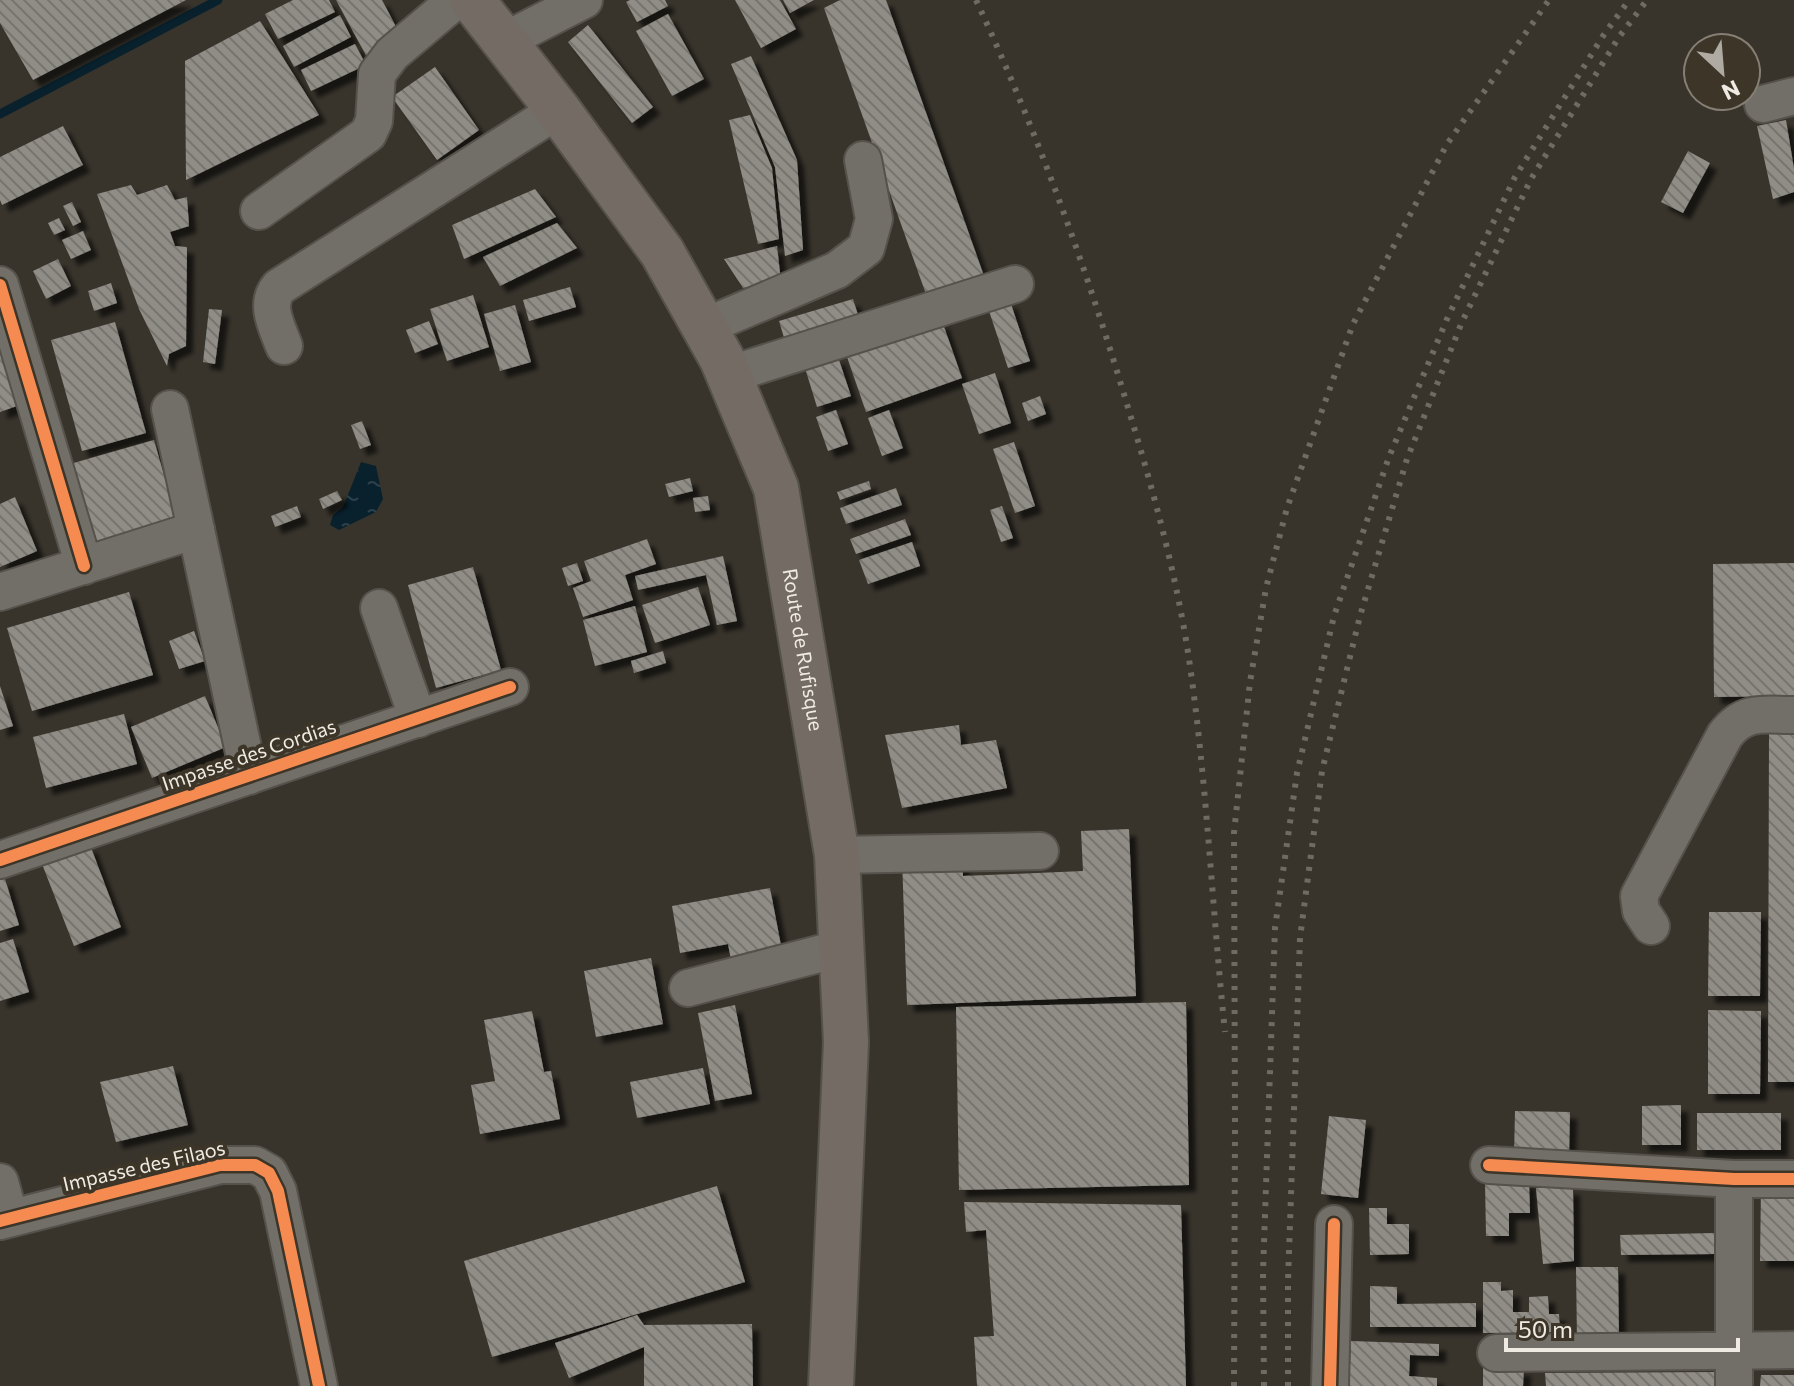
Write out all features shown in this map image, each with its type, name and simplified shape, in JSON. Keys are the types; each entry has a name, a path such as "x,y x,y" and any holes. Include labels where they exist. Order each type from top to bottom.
{"main road":[{"name":"Route de Rufisque","path":"472,0 558,110 662,252 722,359 776,488 837,855 846,1042 831,1386"}],"street":[{"path":"259,211 368,134 374,121 377,74 392,54 456,0"},
{"path":"504,41 584,0"},
{"path":"284,346 271,308 272,294 279,287 558,110"},
{"path":"704,327 837,270 866,248 874,219 863,160"},
{"path":"728,375 1015,284"},
{"path":"0,285 84,566"},
{"path":"170,409 249,776"},
{"path":"0,592 196,530"},
{"path":"379,608 418,719"},
{"name":"Impasse des Cordias","path":"0,860 510,687"},
{"path":"1651,926 1641,911 1639,896 1725,735 1735,723 1750,716 1794,715"},
{"path":"837,855 1040,851"},
{"path":"688,988 842,948"},
{"name":"Impasse des Filaos","path":"5,1220 220,1165 255,1165 269,1173 278,1191 319,1386"},
{"path":"1489,1165 1734,1179 1794,1179"},
{"path":"1734,1179 1734,1386"},
{"path":"0,1182 5,1220"},
{"path":"1330,1386 1334,1224"},
{"path":"1496,1353 1794,1350"}],"water":[{"path":"361,462 376,466 383,499 376,512 339,530 330,525 333,515 343,507"}],"building":[{"path":"0,0 186,0 33,80 0,23"},
{"path":"293,0 329,0 335,12 278,39 265,14"},
{"path":"336,0 382,0 403,40 368,59"},
{"path":"665,0 668,6 637,22 626,2"},
{"path":"735,0 780,0 796,29 761,48"},
{"path":"783,0 814,0 790,13"},
{"path":"840,0 886,0 984,276 927,297 824,8"},
{"path":"668,14 704,79 672,96 636,31"},
{"path":"340,15 351,37 294,67 283,46"},
{"path":"260,21 319,115 186,180 185,61"},
{"path":"588,25 653,107 632,123 568,42"},
{"path":"355,44 366,65 311,91 301,70"},
{"path":"751,56 797,160 803,250 785,256 775,167 731,64"},
{"path":"435,67 479,130 437,160 392,97"},
{"path":"750,115 772,168 779,239 758,244 729,120"},
{"path":"1786,120 1794,169 1794,192 1773,199 1757,126"},
{"path":"63,126 83,165 2,205 0,157"},
{"path":"1688,151 1710,163 1683,213 1661,202"},
{"path":"131,185 137,195 167,185 175,200 187,197 189,226 170,232 175,246 187,247 186,346 169,354 167,366 139,309 97,194"},
{"path":"535,189 556,217 464,259 452,225"},
{"path":"72,202 81,222 73,226 63,206"},
{"path":"59,218 65,230 54,235 48,223"},
{"path":"557,223 577,248 500,286 483,257"},
{"path":"83,231 91,250 71,259 62,240"},
{"path":"777,246 781,282 743,288 724,259"},
{"path":"58,259 71,286 46,299 33,271"},
{"path":"111,283 117,303 94,311 88,291"},
{"path":"570,287 576,307 529,321 523,300"},
{"path":"473,295 489,347 447,361 430,309"},
{"path":"853,299 862,328 788,351 779,321"},
{"path":"1010,301 1030,361 1008,368 988,308"},
{"path":"515,305 531,362 500,371 484,314"},
{"path":"209,309 222,310 215,364 203,362"},
{"path":"0,321 28,402 0,412"},
{"path":"429,321 438,344 415,353 406,330"},
{"path":"942,321 962,378 866,412 846,354"},
{"path":"115,322 146,433 82,451 51,340"},
{"path":"838,357 851,396 817,407 805,368"},
{"path":"995,373 1011,423 979,434 962,384"},
{"path":"1040,396 1046,414 1028,421 1022,403"},
{"path":"836,410 848,444 828,451 816,417"},
{"path":"889,410 903,448 882,456 868,418"},
{"path":"362,421 371,445 360,449 351,425"},
{"path":"154,440 180,532 89,557 63,466"},
{"path":"1014,442 1035,506 1015,513 993,449"},
{"path":"690,478 693,491 669,497 665,484"},
{"path":"869,481 871,489 840,500 837,492"},
{"path":"896,488 902,505 846,524 840,508"},
{"path":"337,491 342,500 323,509 319,499"},
{"path":"708,496 710,510 695,512 693,498"},
{"path":"15,497 37,551 0,567 0,504"},
{"path":"297,506 301,517 275,527 271,516"},
{"path":"1002,506 1013,538 1001,542 990,510"},
{"path":"905,519 911,535 856,554 850,539"},
{"path":"647,539 656,564 625,575 633,600 583,617 573,588 591,581 584,561"},
{"path":"912,542 920,566 868,584 859,560"},
{"path":"723,556 737,621 717,625 706,575 638,590 635,576"},
{"path":"577,563 583,581 568,586 562,568"},
{"path":"1794,563 1794,696 1714,697 1713,564"},
{"path":"473,567 501,670 436,688 408,585"},
{"path":"698,587 710,625 655,643 642,605"},
{"path":"129,592 153,675 32,711 7,628"},
{"path":"635,606 647,652 595,666 583,620"},
{"path":"194,631 205,661 179,669 169,641"},
{"path":"663,651 666,663 634,673 631,661"},
{"path":"0,686 13,726 0,730"},
{"path":"205,696 226,747 152,778 131,727"},
{"path":"124,714 137,764 46,788 33,737"},
{"path":"959,725 961,745 996,740 1007,788 902,808 885,735"},
{"path":"1769,732 1794,732 1794,1082 1768,1082"},
{"path":"1129,829 1136,996 907,1005 902,858 962,856 963,876 1083,871 1081,831"},
{"path":"90,845 121,927 74,946 42,864"},
{"path":"5,879 19,925 0,931 0,880"},
{"path":"770,888 783,956 732,965 728,944 680,953 672,906"},
{"path":"1709,912 1761,912 1760,996 1708,996"},
{"path":"13,939 29,992 0,1001 0,943"},
{"path":"651,958 663,1024 596,1037 584,971"},
{"path":"1186,1002 1189,1185 959,1190 956,1007"},
{"path":"735,1005 752,1094 715,1101 698,1013"},
{"path":"1708,1010 1761,1011 1760,1094 1708,1094"},
{"path":"532,1011 544,1072 551,1071 560,1119 480,1134 471,1085 495,1081 484,1020"},
{"path":"173,1066 188,1125 116,1142 100,1082"},
{"path":"703,1068 710,1104 637,1118 630,1082"},
{"path":"1681,1105 1681,1145 1642,1145 1642,1106"},
{"path":"1515,1111 1570,1112 1569,1156 1514,1156"},
{"path":"1697,1113 1781,1113 1781,1150 1697,1150"},
{"path":"1329,1116 1366,1120 1358,1198 1321,1194"},
{"path":"1529,1181 1530,1213 1509,1213 1509,1236 1486,1236 1485,1182"},
{"path":"717,1186 745,1282 492,1357 464,1261"},
{"path":"1761,1186 1794,1186 1794,1261 1760,1261"},
{"path":"1536,1188 1573,1188 1574,1261 1543,1264"},
{"path":"964,1202 1181,1205 1186,1386 977,1386 974,1337 994,1336 986,1230 966,1232"},
{"path":"1369,1208 1387,1208 1387,1224 1409,1224 1409,1254 1370,1255"},
{"path":"1714,1233 1714,1254 1621,1255 1620,1235"},
{"path":"1576,1267 1618,1267 1619,1341 1577,1342"},
{"path":"1483,1282 1501,1282 1501,1291 1513,1290 1513,1312 1529,1312 1529,1297 1548,1296 1549,1314 1559,1314 1560,1332 1483,1333"},
{"path":"1370,1286 1397,1287 1397,1304 1476,1303 1476,1327 1370,1327"},
{"path":"637,1315 644,1325 752,1324 753,1386 644,1386 644,1347 569,1378 555,1343"},
{"path":"1351,1341 1439,1344 1439,1356 1410,1355 1409,1376 1437,1378 1437,1386 1349,1386"},
{"path":"1483,1368 1524,1369 1523,1386 1483,1386"},
{"path":"1717,1372 1716,1386 1546,1386 1545,1373"},
{"path":"1761,1375 1794,1375 1794,1386 1760,1386"}],"waterway":[{"path":"0,114 218,0"}],"railway":[{"path":"976,0 1039,147 1076,248 1136,433 1170,562 1184,626 1195,705 1225,1032"},
{"path":"1234,1386 1234,833 1250,682 1266,588 1287,508 1353,324 1447,144 1549,0"},
{"path":"1264,1386 1263,1272 1275,928 1297,773 1334,616 1389,457 1447,319 1515,177 1629,0"},
{"path":"1288,1386 1288,1281 1300,938 1322,771 1360,616 1407,459 1462,322 1531,179 1619,37 1647,0"}],"cycle path":[{"path":"0,285 84,566"},
{"path":"0,860 510,687"},
{"path":"0,1221 220,1165 255,1165 269,1173 278,1191 319,1386"},
{"path":"1489,1165 1734,1179 1794,1179"},
{"path":"1330,1386 1334,1224"}]}
